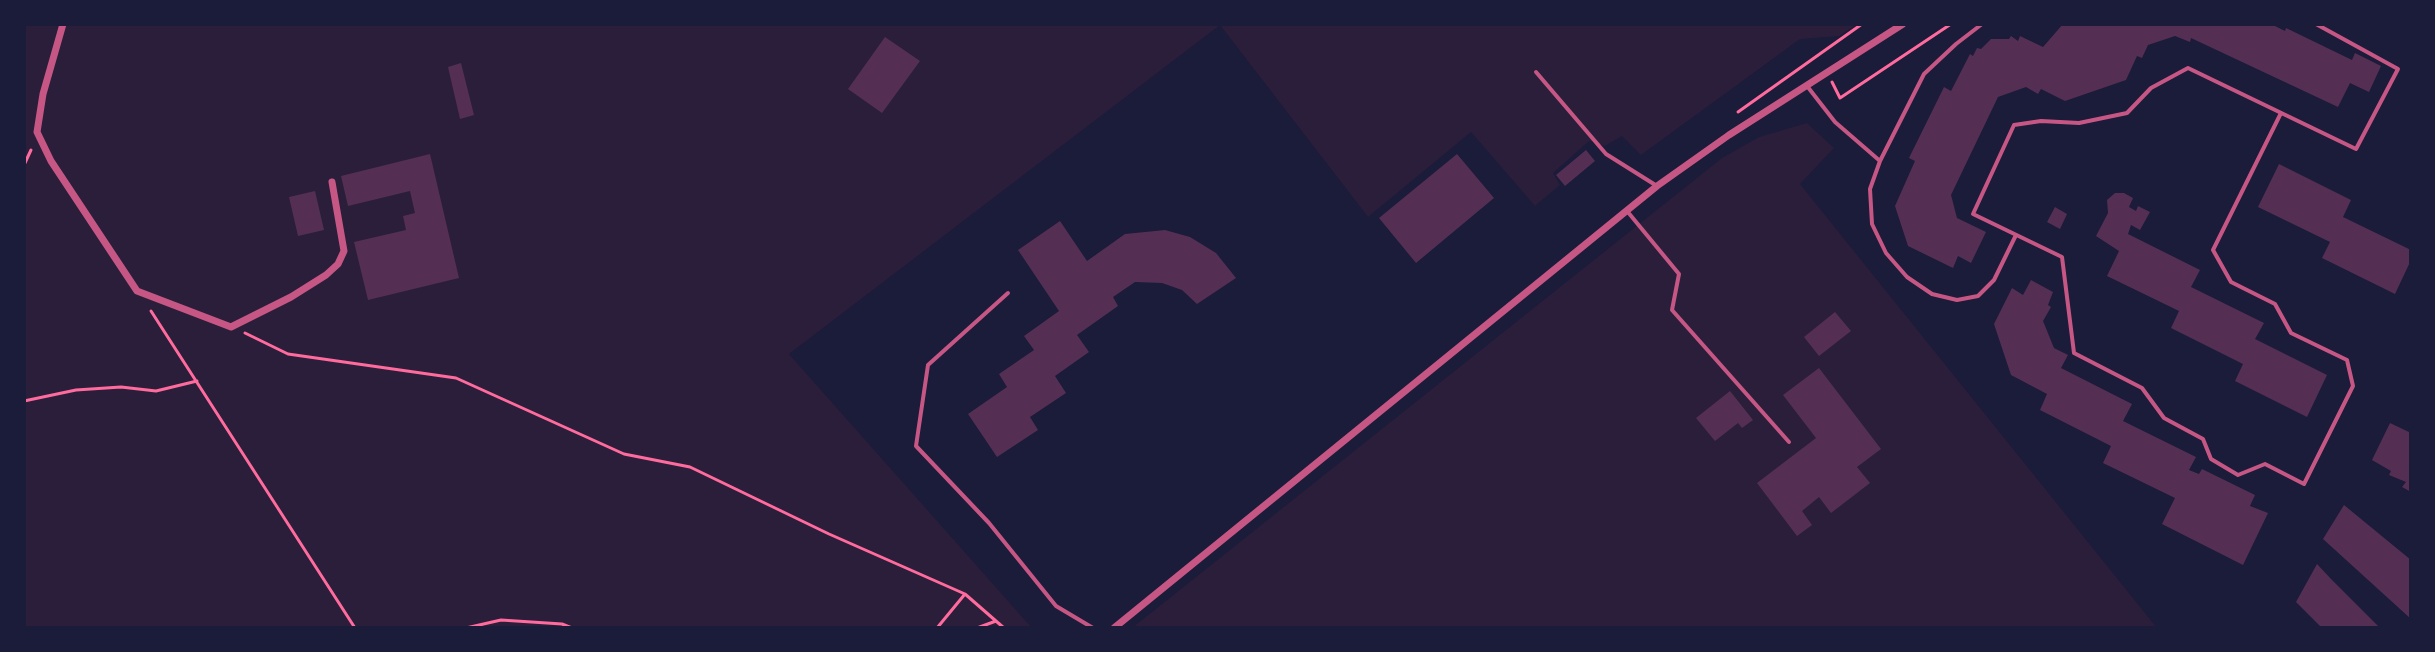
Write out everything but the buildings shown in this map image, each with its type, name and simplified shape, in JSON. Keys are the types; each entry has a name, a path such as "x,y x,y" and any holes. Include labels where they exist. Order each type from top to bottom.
{"street":[{"path":"63,24 43,94 37,132 51,161 137,291 231,327 291,297 326,275 338,264 344,251 332,182"},
{"path":"1114,628 1657,186 1729,135 1903,24"}],"lane":[{"path":"1982,24 1924,74 1880,161 1870,189 1872,224 1886,253 1907,277 1932,294 1957,300 1978,296 1994,280 2016,235"},
{"path":"2281,113 2213,250 2231,282 2275,304 2291,333 2347,360 2353,386 2304,484 2265,464 2238,475 2211,459 2203,439 2164,418 2142,388 2074,353 2062,257 1973,214 2014,125 2041,121 2079,123 2127,113 2151,88 2188,68 2356,149 2398,69 2316,24"},
{"path":"1536,72 1606,154 1657,186"},
{"path":"1807,86 1835,122 1880,161"},
{"path":"1627,211 1679,274 1672,310 1789,442"},
{"path":"1008,293 928,365 916,446 989,523 1056,606 1093,628"}],"path":[{"path":"1817,54 1862,24"},
{"path":"1827,73 1840,98 1951,24"},
{"path":"137,291 355,628"},
{"path":"231,327 288,354 456,378 624,454 690,467 829,534 965,594 1004,628"},
{"path":"24,401 76,390 156,391 197,381"},
{"path":"937,628 965,594"},
{"path":"466,628 501,620 562,624 572,628"},
{"path":"977,628 996,621"}],"shaded area":[{"path":"24,24 1857,24 1839,36 1800,39 1641,155 1622,136 1605,146 1589,141 1553,173 1560,185 1535,206 1471,132 1368,217 1220,25 789,354 1032,628 24,628"},
{"path":"1807,123 1834,148 1800,184 2157,628 1132,628 1722,158 1759,137"}]}
